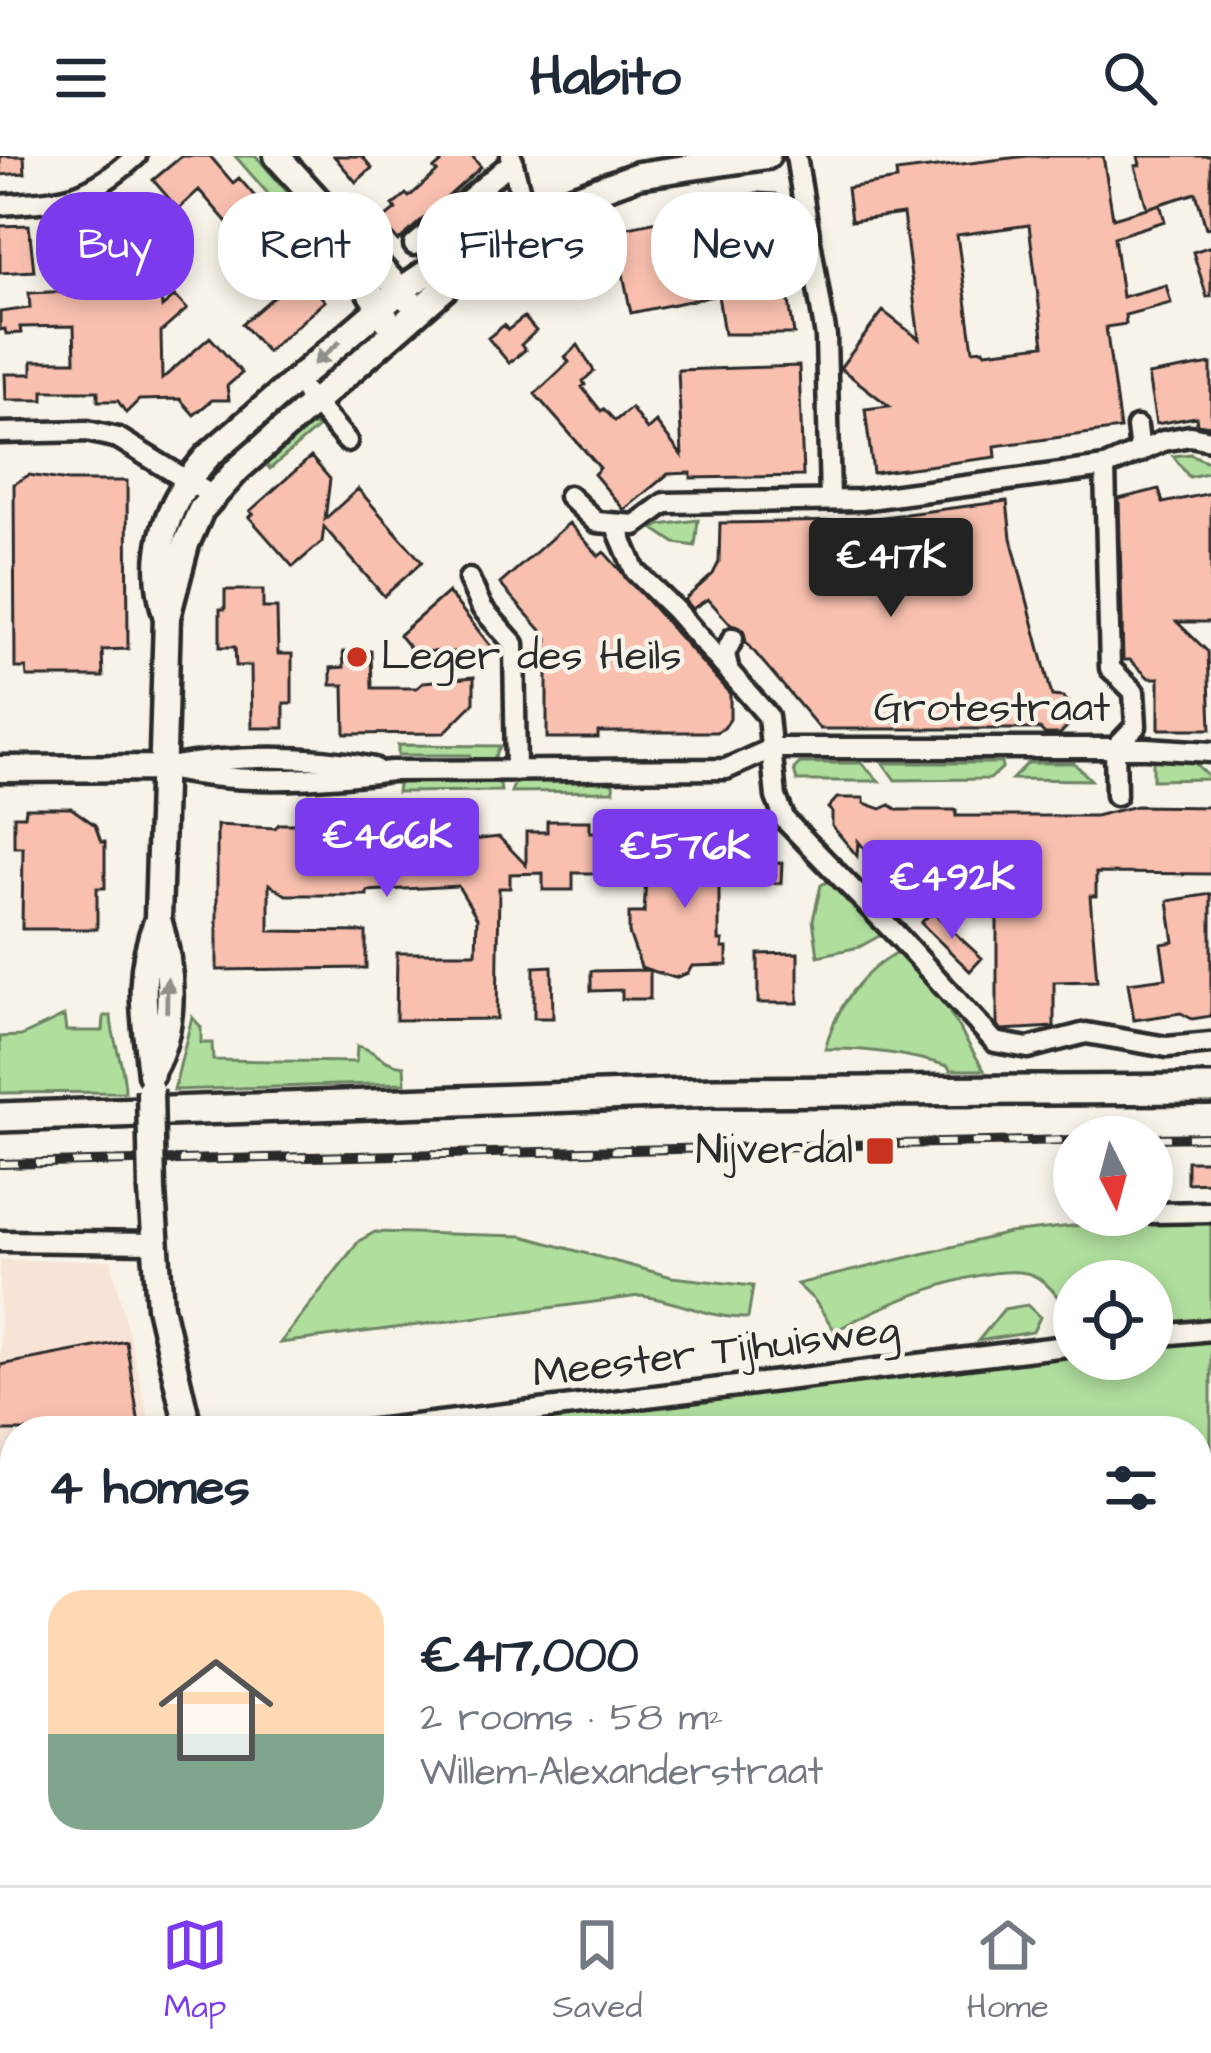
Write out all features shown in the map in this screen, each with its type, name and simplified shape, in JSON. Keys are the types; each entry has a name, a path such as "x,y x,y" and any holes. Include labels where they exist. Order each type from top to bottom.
{"main road":[{"path":"0,1117 716,1092 1211,1089"},
{"path":"0,1133 695,1110 1211,1107"}],"street":[{"path":"0,205 61,200 89,192 136,156"},
{"path":"277,156 307,192"},
{"path":"590,192 623,179 723,159 767,156"},
{"path":"796,156 826,337 830,500"},
{"path":"414,245 512,159 520,192"},
{"path":"167,617 158,587 157,555 176,496 186,481 208,454 417,278"},
{"path":"393,283 418,310"},
{"path":"374,300 395,331"},
{"path":"185,1416 160,1307 152,1243 151,1079 143,1033 147,947 158,919 167,617 186,544 211,495 430,300"},
{"path":"296,380 347,441"},
{"path":"1138,428 1141,452"},
{"path":"0,434 87,431 118,438 211,495"},
{"path":"569,496 596,522 635,525 664,503 861,500 1106,467 1163,441 1190,436 1211,440"},
{"path":"1106,467 1111,668 1134,692 1136,726 1115,748 1116,795"},
{"path":"615,524 635,572 728,667 767,716 776,796 784,820 995,1042 1028,1048 1087,1033 1168,1047 1211,1043"},
{"path":"469,579 482,608 514,644 516,771"},
{"path":"728,667 726,648 733,638"},
{"name":"Grotestraat","path":"0,769 163,768 201,777 341,777 391,771 726,769 773,748 1211,752"},
{"path":"1173,1213 1211,1212"},
{"path":"0,1240 152,1243"},
{"path":"1173,1334 1211,1330"},
{"name":"Meester Tijhuisweg","path":"489,1416 1053,1348"}],"shaded area":[{"path":"0,1260 111,1260 148,1416 0,1416"}],"green space":[{"path":"235,156 256,156 287,192 267,192"},
{"path":"308,425 320,426 270,469 263,461"},
{"path":"1190,454 1211,463 1211,472 1189,477 1173,456"},
{"path":"698,520 695,546 675,543 654,529 660,525"},
{"path":"398,745 501,746 492,762 470,763 470,755 398,755"},
{"path":"1153,758 1190,758 1211,779 1153,780"},
{"path":"800,763 861,763 879,781 797,781 794,769"},
{"path":"883,763 1002,763 1002,768 990,779 895,780"},
{"path":"1028,763 1074,763 1091,780 1012,779"},
{"path":"494,781 501,791 397,792 403,782"},
{"path":"607,781 614,791 511,792 515,782"},
{"path":"829,881 885,933 859,947 818,956 813,920 821,885"},
{"path":"902,950 947,1008 984,1070 950,1070 887,1053 825,1049 853,991"},
{"path":"64,1016 66,1031 103,1031 104,1016 111,1016 125,1092 0,1093 0,1037 21,1036"},
{"path":"192,1017 201,1027 201,1043 212,1043 213,1060 356,1062 357,1046 404,1066 405,1083 174,1090"},
{"path":"1211,1219 1211,1320 1173,1325 1173,1260 1053,1260 1053,1292 1026,1273 982,1275 929,1290 835,1331 797,1284 1009,1233 1053,1228 1053,1236 1173,1236 1173,1220"},
{"path":"375,1232 522,1236 672,1277 753,1286 748,1318 720,1316 640,1296 280,1343 359,1241"},
{"path":"1027,1305 1040,1317 1033,1332 978,1341 1004,1309"},
{"path":"1211,1339 1211,1416 563,1416 1053,1358 1053,1380 1173,1380 1173,1344"}],"building":[{"path":"0,156 24,156 25,173 0,175"},
{"path":"182,156 210,156 233,183 239,178 251,192 218,192 218,212 199,190 194,195 163,192 153,180"},
{"path":"334,156 362,156 372,168 356,182"},
{"path":"435,156 472,156 481,167 453,192 417,192 417,224 398,241 393,235 393,205 406,194 409,197 441,163"},
{"path":"1027,156 1103,156 1113,218 1160,204 1165,221 1114,237 1122,297 1166,285 1171,303 1125,315 1126,324 1106,327 1120,429 995,446 996,457 873,473 865,409 889,406 840,368 883,311 919,339 903,214 851,221 847,188 897,180 896,172","holes":["1029,225 1044,345 973,350 957,235"]},
{"path":"1138,156 1211,156 1211,227 1206,228 1196,193 1147,208 1135,166 1140,165"},
{"path":"651,222 651,300 694,300 631,313 627,227"},
{"path":"29,225 34,271 0,273 0,226"},
{"path":"1211,246 1211,296 1207,297 1193,252"},
{"path":"29,293 36,293 36,300 161,300 162,307 179,300 187,309 161,332 162,379 210,337 242,373 227,386 229,400 212,400 194,415 180,399 139,400 126,413 118,401 98,401 98,391 43,391 43,400 6,400 5,374 32,374 32,361 75,361 74,326 20,327 21,333 6,334 5,329 0,330 0,312 30,308"},
{"path":"270,300 325,301 267,352 242,324"},
{"path":"719,300 789,300 794,334 724,334"},
{"path":"524,317 536,331 521,345 525,350 509,363 488,338"},
{"path":"578,345 594,371 582,387 601,411 615,421 631,408 647,430 656,422 682,456 678,370 799,366 803,476 691,478 691,473 668,474 624,510 594,474 600,468 535,394 569,362 565,357"},
{"path":"1211,364 1211,426 1197,424 1196,417 1156,424 1148,375"},
{"path":"311,457 330,479 325,519 358,489 422,562 384,596 324,527 322,542 293,567 249,517 250,511"},
{"path":"29,475 68,481 127,481 128,649 102,650 103,677 27,677 26,668 15,668 14,484"},
{"path":"1159,489 1163,503 1211,493 1211,622 1177,622 1208,652 1211,729 1159,729 1159,678 1149,678 1130,660 1123,660 1119,499"},
{"path":"1007,501 1011,538 1052,696 1070,704 1071,723 1060,734 1045,734 1040,729 820,729 746,642 743,630 731,625 708,599 692,609 684,600 713,574 719,562 720,523 852,521"},
{"path":"569,523 599,556 604,552 730,694 730,719 724,728 547,738 547,637 500,584"},
{"path":"225,590 263,590 263,608 277,608 278,654 292,654 292,703 284,703 284,728 252,728 251,666 236,666 235,647 220,647"},
{"path":"448,592 496,653 412,651 399,635"},
{"path":"371,651 372,688 417,688 424,682 474,677 474,703 444,733 345,734 344,685 331,685 331,668 344,667 343,652"},
{"path":"837,798 864,798 864,803 881,809 890,805 898,810 956,810 956,816 1095,816 1136,806 1211,807 1211,874 1096,873 1096,896 1090,896 1097,981 1054,982 1054,1027 1002,1030 997,1025 997,896 916,896 892,883 858,841 857,856 832,826 828,808"},
{"path":"26,808 71,808 95,825 105,842 105,888 97,888 97,929 22,929 23,847 14,847 14,816 25,816"},
{"path":"426,821 452,830 463,841 499,837 526,865 526,832 547,832 547,821 590,821 590,832 611,832 611,873 573,873 573,890 543,890 543,873 510,874 510,888 499,888 497,1019 396,1020 397,953 476,953 477,918 458,886 367,891 367,895 286,895 269,884 269,931 366,932 366,968 217,970 217,825 355,824 355,830 367,829 367,871 401,834"},
{"path":"716,826 754,839 754,863 782,863 781,883 719,882 719,941 727,948 727,965 692,966 675,978 650,970 650,999 622,999 622,990 591,991 591,971 649,970 641,967 629,933 629,913 644,913 647,859 663,859 666,851 712,846"},
{"path":"1211,894 1211,1016 1192,1019 1181,1013 1134,1020 1128,983 1166,978 1161,944 1174,942 1168,901"},
{"path":"932,912 982,958 970,971 921,923"},
{"path":"798,953 798,1003 758,1003 758,954"},
{"path":"552,966 553,1018 534,1018 534,967"},
{"path":"1187,1161 1211,1161 1211,1182 1187,1183"},
{"path":"126,1341 138,1416 0,1416 0,1365"}],"railway":[{"path":"1173,1138 1211,1137"},
{"path":"0,1164 1053,1140"}],"place":[{"name":"Leger des Heils","path":"357,657"},
{"name":"Nijverdal","path":"880,1151"}]}
